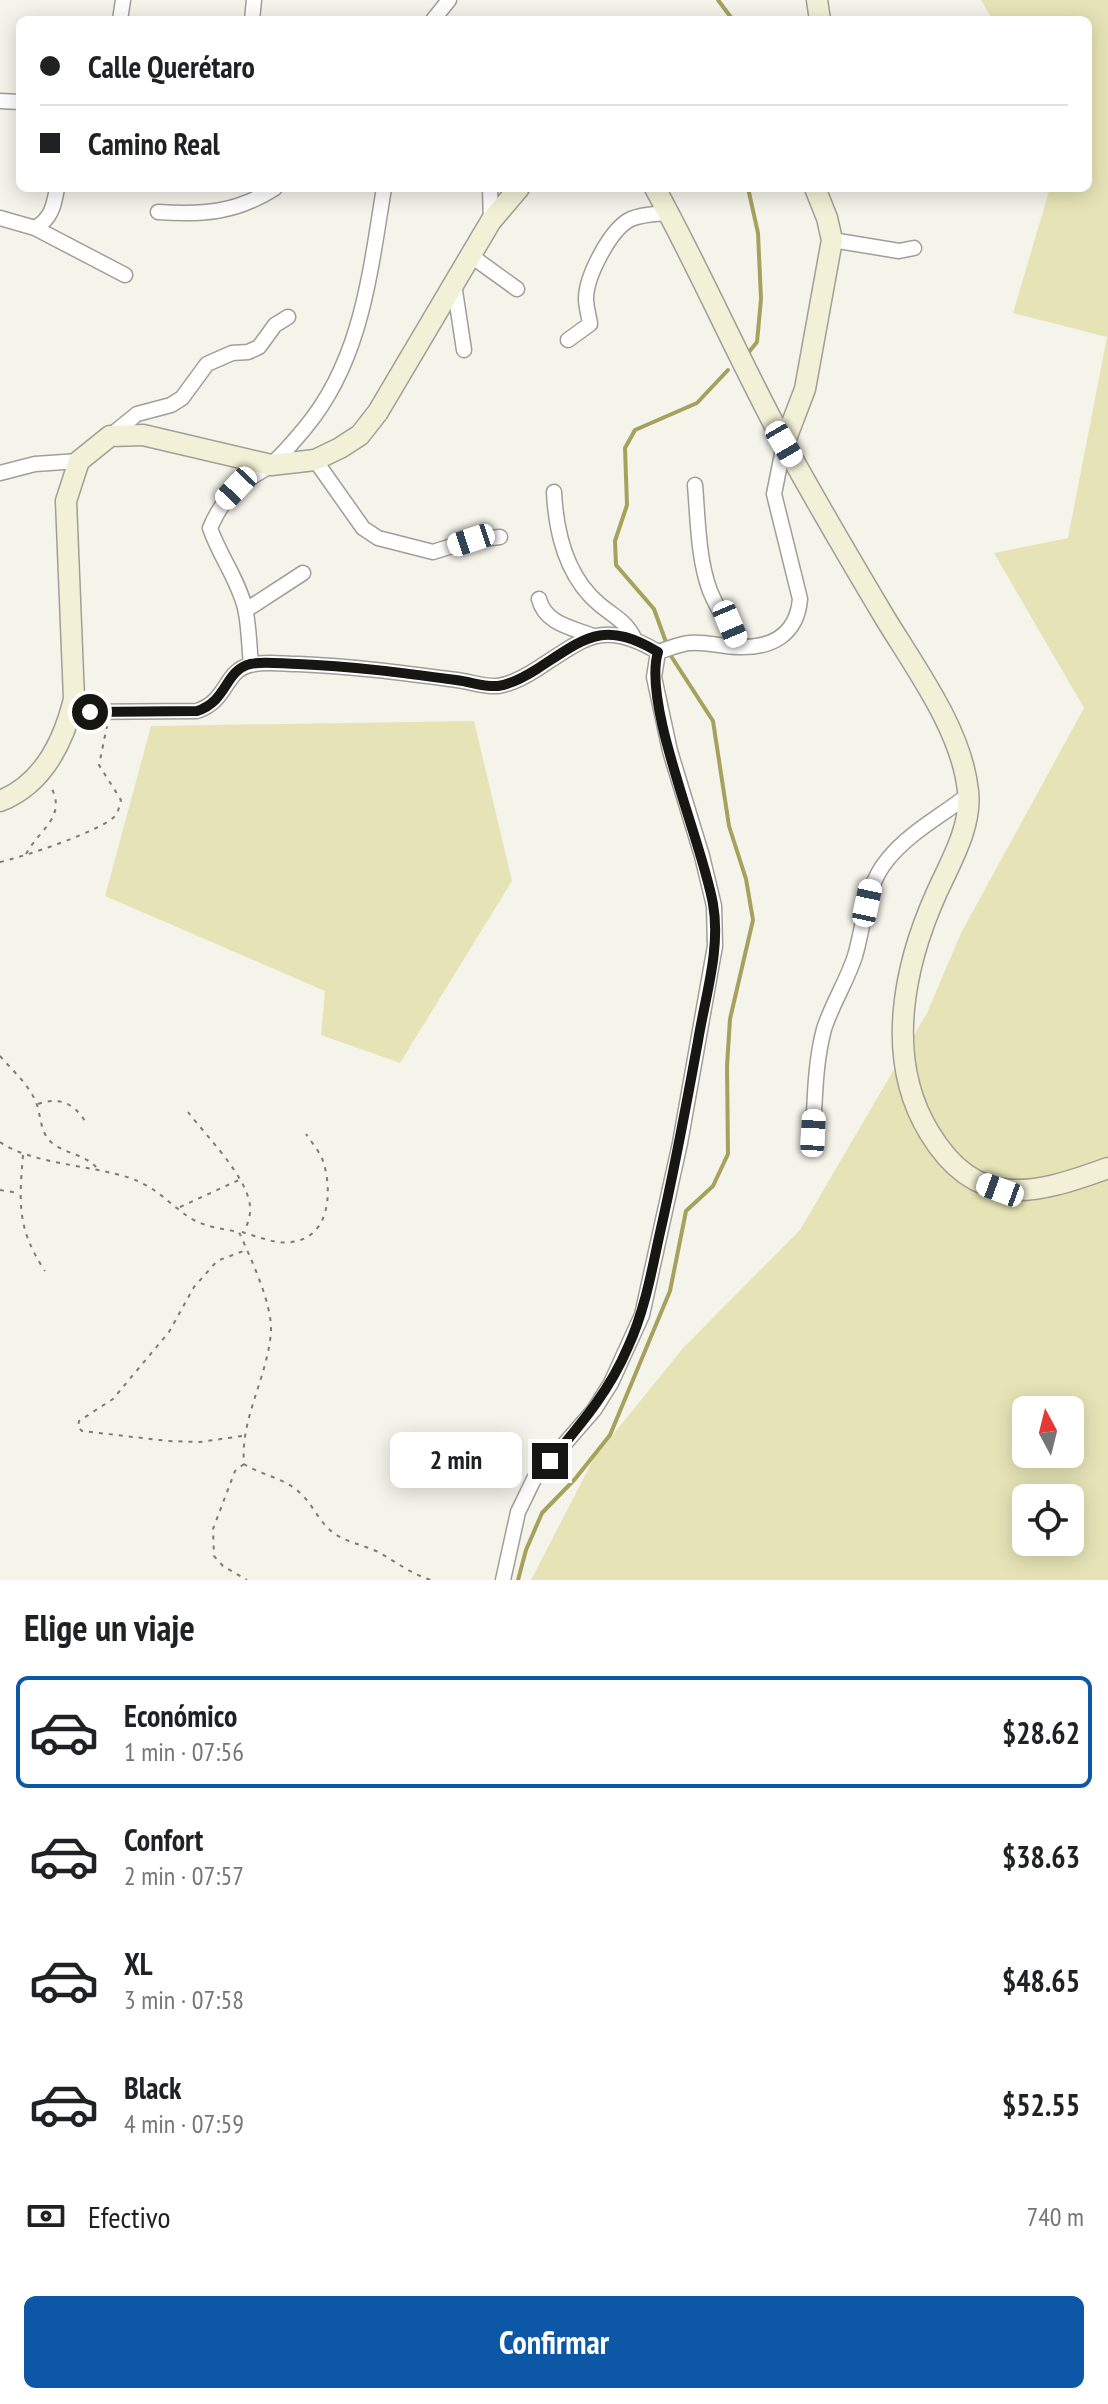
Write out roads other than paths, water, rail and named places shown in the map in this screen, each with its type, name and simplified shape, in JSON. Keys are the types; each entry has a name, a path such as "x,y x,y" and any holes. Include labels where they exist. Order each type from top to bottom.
{"main road":[{"path":"0,801 34,779 66,730 71,712 74,659 66,501 79,461 110,436 143,435 271,465 315,460 340,448 360,435 378,412 491,221 516,192"},
{"path":"657,192 784,444 934,699 963,766 969,794 967,820 911,958 906,988 903,1039 912,1095 928,1130 949,1161 974,1181 1000,1190 1040,1189 1108,1168"},
{"path":"784,444 805,389 832,240 817,192"}],"street":[{"path":"436,16 449,0"},
{"path":"35,228 44,223 51,213 56,192"},
{"path":"158,212 197,215 223,212 266,192"},
{"path":"251,664 246,610 210,528 220,506 236,488 271,465 306,427 329,396 343,369 372,264 383,192"},
{"path":"490,192 491,221"},
{"path":"568,340 590,324 586,297 590,277 603,249 621,226 631,219 668,213"},
{"path":"0,218 35,228 125,275"},
{"path":"832,240 899,251 914,248"},
{"path":"470,255 517,289"},
{"path":"454,284 464,350"},
{"path":"110,436 137,414 171,405 182,398 207,364 232,353 248,352 259,347 270,330 288,317"},
{"path":"71,712 197,711 220,698 238,669 251,664 333,666 458,680 484,687 504,685 526,676 601,633 634,638 658,652 688,643 740,647 764,644 783,636 795,623 799,611 800,599 774,494 784,444"},
{"path":"315,460 363,528 378,538 433,552 471,540 500,537"},
{"path":"0,473 35,464 79,461"},
{"path":"695,485 704,570 711,594 740,647"},
{"path":"554,492 558,532 579,585 628,625 634,638"},
{"path":"246,610 303,573"},
{"path":"539,599 545,611 562,626 593,636"},
{"path":"503,1580 518,1512 534,1479 594,1410 611,1383 642,1315 680,1143 715,946 714,906 670,751 654,677 658,652"},
{"path":"813,1133 816,1066 824,1029 854,958 872,883 887,859 912,833 950,810 969,794"}],"waterway":[{"path":"718,0 730,16"},
{"path":"749,192 758,233 761,299 757,342 749,352"},
{"path":"518,1580 526,1550 542,1513 575,1479 610,1435 670,1291 686,1211 713,1186 728,1154 730,1019 753,920 746,879 729,826 713,721 671,656 654,609 616,565 615,541 627,505 625,448 635,430 697,403 728,370"}]}
